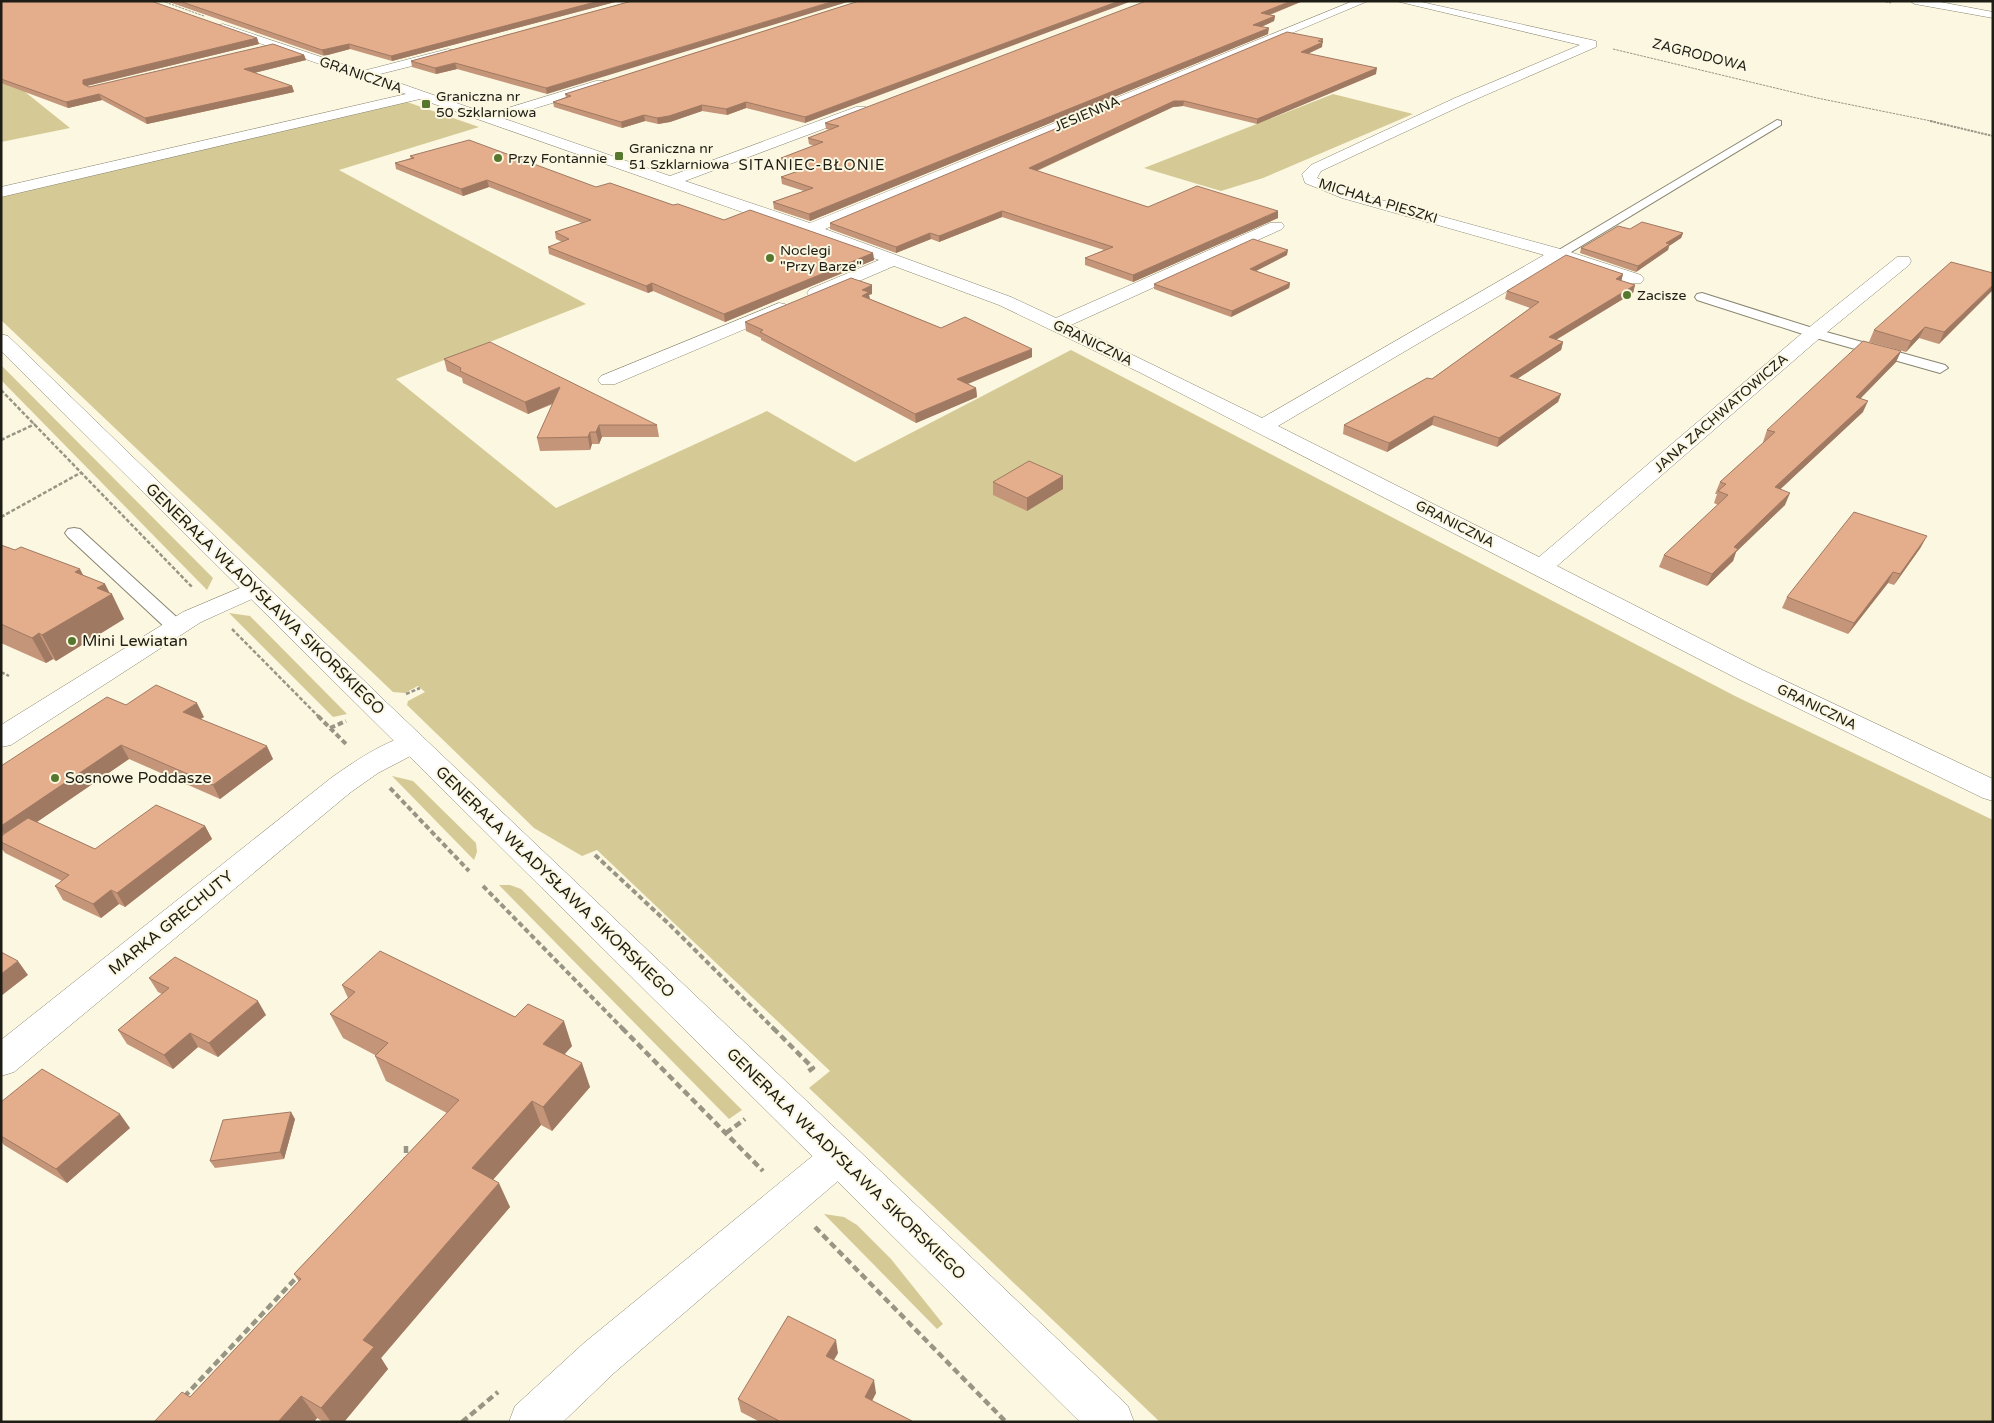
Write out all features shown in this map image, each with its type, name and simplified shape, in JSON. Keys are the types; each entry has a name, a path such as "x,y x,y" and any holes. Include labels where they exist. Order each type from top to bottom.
{"main road":[{"name":"JESIENNA","path":"811,229 1245,48 1363,1"},
{"path":"1401,1 1592,44"},
{"path":"1915,1 1993,15"},
{"name":"GRANICZNA","path":"210,22 811,229 1004,301 1262,427 1747,673 1993,791"},
{"name":"MICHAŁA PIESZKI","path":"1592,44 1316,168 1309,174 1310,180 1347,195 1558,254 1635,279"},
{"path":"362,75 463,48"},
{"path":"488,118 617,79"},
{"path":"1,192 420,95"},
{"path":"670,182 878,104"},
{"path":"1056,325 1276,226"},
{"path":"1262,427 1558,254"},
{"path":"608,380 895,260"},
{"name":"JANA ZACHWATOWICZA","path":"1541,567 1814,333 1903,261"},
{"name":"GENERAŁA WŁADYSŁAWA SIKORSKIEGO","path":"1,340 412,743 1112,1422"},
{"path":"1,738 203,610 254,589"},
{"name":"MARKA GRECHUTY","path":"1,1061 342,785 368,766 412,743"},
{"path":"542,1417 599,1358 839,1157"}],"lane":[{"path":"252,50 274,45"},
{"path":"1558,254 1777,123"},
{"path":"1702,297 1814,333 1940,368"},
{"path":"74,533 176,627"}],"path":[{"name":"ZAGRODOWA","path":"1592,44 1817,98 1894,112 1993,136"},
{"path":"1,390 195,590"},
{"path":"1,440 34,424"},
{"path":"1,517 82,472"},
{"path":"231,628 350,749"},
{"path":"1,672 9,676"},
{"path":"330,728 351,719"},
{"path":"385,784 469,871"},
{"path":"595,855 671,926 813,1068 798,1079"},
{"path":"483,886 769,1177"},
{"path":"726,1133 748,1117"},
{"path":"406,1146 406,1161"},
{"path":"812,1223 1006,1422"},
{"path":"182,1400 304,1270"}],"shaded area":[{"path":"1,74 4,75 70,128 1,142"},
{"path":"1333,94 1413,114 1263,178 1221,191 1144,168"},
{"path":"407,102 479,127 339,170 586,304 396,379 556,508 767,411 855,462 1071,350 1735,696 1993,820 1993,1422 1160,1422 809,1088 830,1071 597,850 582,856 534,828 407,705 408,701 425,692 418,686 405,693 393,692 1,320 1,197"},
{"path":"1,365 213,578 207,590 1,380"},
{"path":"229,613 250,616 347,714 333,717"},
{"path":"392,776 413,781 476,843 477,852 474,860"},
{"path":"499,885 510,885 521,889 742,1110 729,1119"},
{"path":"824,1214 844,1217 857,1225 891,1259 943,1324 937,1329"}],"building":[{"path":"1,1 151,1 257,38 83,80 83,84 89,87 273,44 304,55 244,69 292,86 145,118 99,94 66,102 1,79"},
{"path":"179,1 599,1 391,56 349,44 322,50"},
{"path":"632,1 834,1 546,88 455,63 435,68 411,61"},
{"path":"859,1 1119,1 805,117 746,102 726,109 702,105 669,116 657,118 644,115 621,122 553,102 571,96 565,94"},
{"path":"1146,1 1291,1 1261,13 1275,16 1253,25 1269,28 809,214 773,202 813,188 781,177 810,167 781,158 823,142 808,138 839,126 825,123"},
{"path":"1287,32 1323,39 1318,41 1323,42 1301,52 1377,68 1257,119 1184,101 1174,101 1029,168 1148,207 1197,186 1278,211 1133,275 1085,258 1113,247 1002,211 939,236 930,233 896,247 830,223"},
{"path":"469,140 596,187 610,183 724,220 750,210 873,253 724,314 652,283 646,286 548,247 569,239 555,232 591,220 487,180 461,189 395,163 414,158 410,156"},
{"path":"1642,222 1683,233 1666,243 1670,244 1638,266 1581,248 1618,226 1630,229"},
{"path":"1253,239 1288,250 1250,269 1290,283 1232,311 1154,284"},
{"path":"1566,255 1623,274 1616,279 1635,285 1549,337 1563,342 1510,376 1561,394 1499,438 1434,416 1389,443 1344,425 1427,378 1432,379 1539,302 1507,291"},
{"path":"1951,262 1993,273 1993,285 1944,332 1925,327 1911,341 1874,330"},
{"path":"851,278 872,285 862,290 869,292 862,296 941,328 965,317 1032,349 957,379 976,388 915,414 760,332 763,330 745,322"},
{"path":"1863,341 1901,351 1856,397 1868,401 1775,487 1790,493 1734,547 1738,549 1712,574 1664,555 1728,495 1718,491 1726,484 1720,482 1775,432 1767,430"},
{"path":"490,342 657,425 599,425 596,432 590,432 588,437 537,438 560,387 525,402 460,371 461,368 444,359"},
{"path":"1029,461 1063,476 1027,498 993,482"},
{"path":"1854,512 1927,536 1900,574 1893,572 1854,623 1787,597"},
{"path":"1,545 15,550 21,547 80,569 75,572 105,584 97,588 112,594 42,635 39,633 32,638 1,624"},
{"path":"156,685 197,703 183,712 267,746 213,785 121,745 1,826 1,766 107,697 126,705"},
{"path":"156,805 205,826 117,893 111,890 93,904 55,886 69,875 1,842 1,836 28,818 95,849"},
{"path":"380,951 515,1017 528,1004 564,1021 543,1044 582,1063 543,1107 532,1101 472,1168 499,1183 363,1340 374,1347 321,1408 301,1396 278,1422 154,1422 182,1392 190,1397 301,1279 294,1274 459,1100 375,1056 388,1043 330,1014 355,992 342,985"},
{"path":"1,952 18,961 1,974"},
{"path":"175,957 258,1001 209,1043 190,1033 164,1055 118,1030 169,988 149,978"},
{"path":"42,1069 120,1114 56,1169 1,1136 1,1102"},
{"path":"291,1112 280,1152 210,1161 223,1120"},
{"path":"788,1316 836,1340 826,1356 874,1380 865,1397 912,1422 781,1422 738,1399"}],"place":[{"name":"Graniczna nr 50 Szklarniowa","path":"426,104"},
{"name":"Graniczna nr 51 Szklarniowa","path":"619,156"},
{"name":"Przy Fontannie","path":"498,158"},
{"name":"Noclegi \"Przy Barze\"","path":"770,258"},
{"name":"Zacisze","path":"1627,295"},
{"name":"Mini Lewiatan","path":"72,641"},
{"name":"Sosnowe Poddasze","path":"55,778"}],"district":[{"name":"SITANIEC-BŁONIE","path":"812,165"}]}
